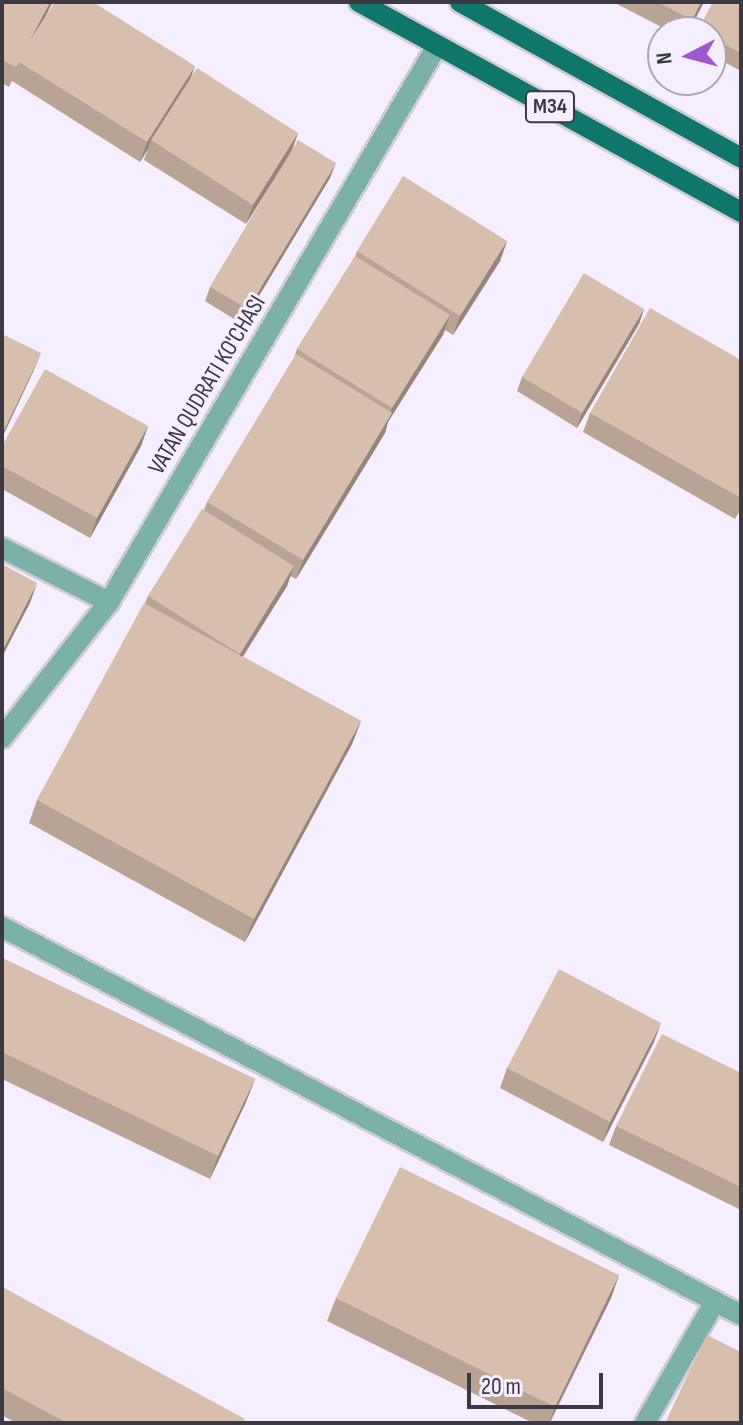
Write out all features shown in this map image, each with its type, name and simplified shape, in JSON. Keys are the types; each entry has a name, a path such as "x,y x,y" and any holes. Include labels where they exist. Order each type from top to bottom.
{"main road":[{"name":"M34","path":"359,2 741,212"},
{"name":"M34","path":"460,2 741,158"}],"street":[{"name":"VATAN QUDRATI KO'CHASI","path":"2,738 109,602 437,46"},
{"path":"2,548 109,602"},
{"path":"2,927 741,1315"},
{"path":"645,1423 715,1302"}],"building":[{"path":"2,2 50,2 30,40 55,2 93,2 195,66 147,142 19,62 16,67 2,60"},
{"path":"658,2 701,2 694,16 684,16"},
{"path":"713,2 741,2 741,53 727,46 727,16 706,16"},
{"path":"197,68 298,133 253,205 151,140"},
{"path":"298,140 336,163 248,309 210,287"},
{"path":"403,176 507,241 460,316 357,251"},
{"path":"355,256 450,315 392,408 297,349"},
{"path":"584,273 644,309 582,413 522,377"},
{"path":"650,308 741,360 741,498 590,413"},
{"path":"2,334 41,353 2,434"},
{"path":"296,354 392,413 303,560 207,502"},
{"path":"45,369 148,426 97,518 2,466 2,446"},
{"path":"202,509 294,566 240,654 148,596"},
{"path":"2,564 37,583 2,651"},
{"path":"144,603 361,721 254,919 37,800"},
{"path":"2,958 255,1079 218,1156 2,1052"},
{"path":"559,969 661,1023 610,1122 507,1068"},
{"path":"662,1034 741,1073 741,1187 616,1126"},
{"path":"400,1167 619,1275 555,1407 336,1298"},
{"path":"2,1287 245,1419 243,1423 67,1423 2,1388"},
{"path":"707,1335 741,1352 741,1423 665,1423"}]}
